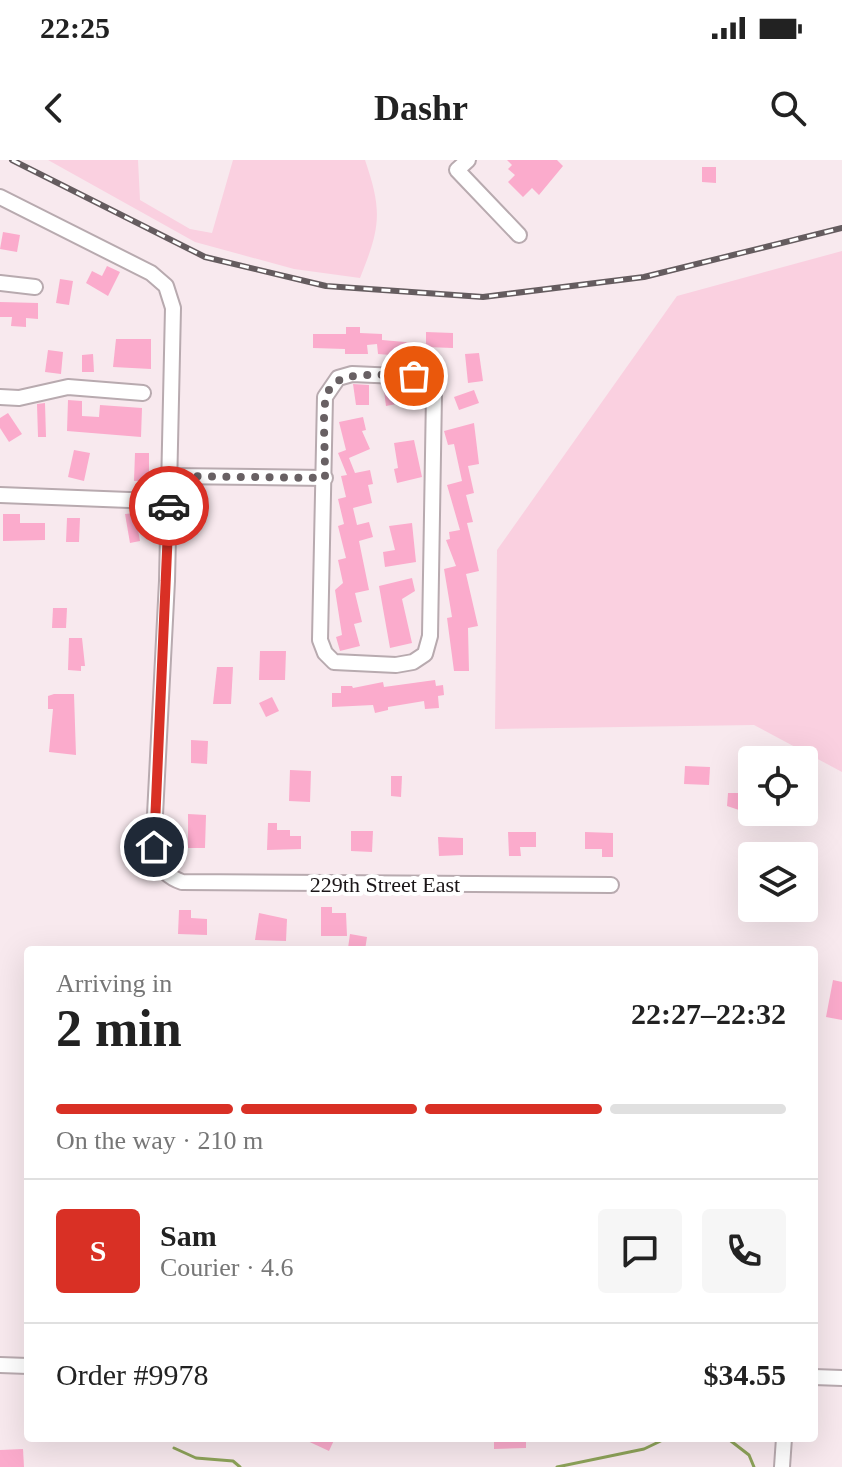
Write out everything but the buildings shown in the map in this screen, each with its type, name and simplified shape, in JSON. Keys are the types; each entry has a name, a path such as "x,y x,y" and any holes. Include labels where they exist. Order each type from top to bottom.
{"street":[{"path":"468,160 457,170 519,235"},
{"path":"0,197 141,268 166,286 173,308 174,325 170,476 325,478"},
{"path":"0,283 35,287"},
{"path":"364,373 414,376 427,382 434,394 432,604 428,648 421,658 396,665 342,664 327,655 321,646 325,478 325,397 338,378 364,373"},
{"path":"0,397 19,398 68,387 143,393"},
{"name":"229th Street East","path":"170,476 154,847 162,870 182,882 611,885"},
{"path":"0,495 155,501"},
{"path":"0,1365 24,1366"},
{"path":"818,1377 842,1378"},
{"path":"782,1467 784,1442"}],"shaded area":[{"path":"48,160 138,160 140,200 190,229 212,233 233,160 365,160 377,207 372,246 360,278 294,269 195,242"},
{"path":"842,251 842,772 818,759 818,746 793,746 754,725 495,729 497,550 677,296"}],"waterway":[{"path":"557,1467 644,1449 659,1442"},
{"path":"732,1442 749,1455 754,1467"},
{"path":"174,1448 196,1458 233,1461 240,1467"}],"railway":[{"path":"12,160 205,257 326,286 483,297 644,277 842,228"}],"way so far":[{"path":"169,506 170,476 325,478 325,397 333,383 352,374 414,376"}],"route":[{"path":"154,847 169,506"}]}
